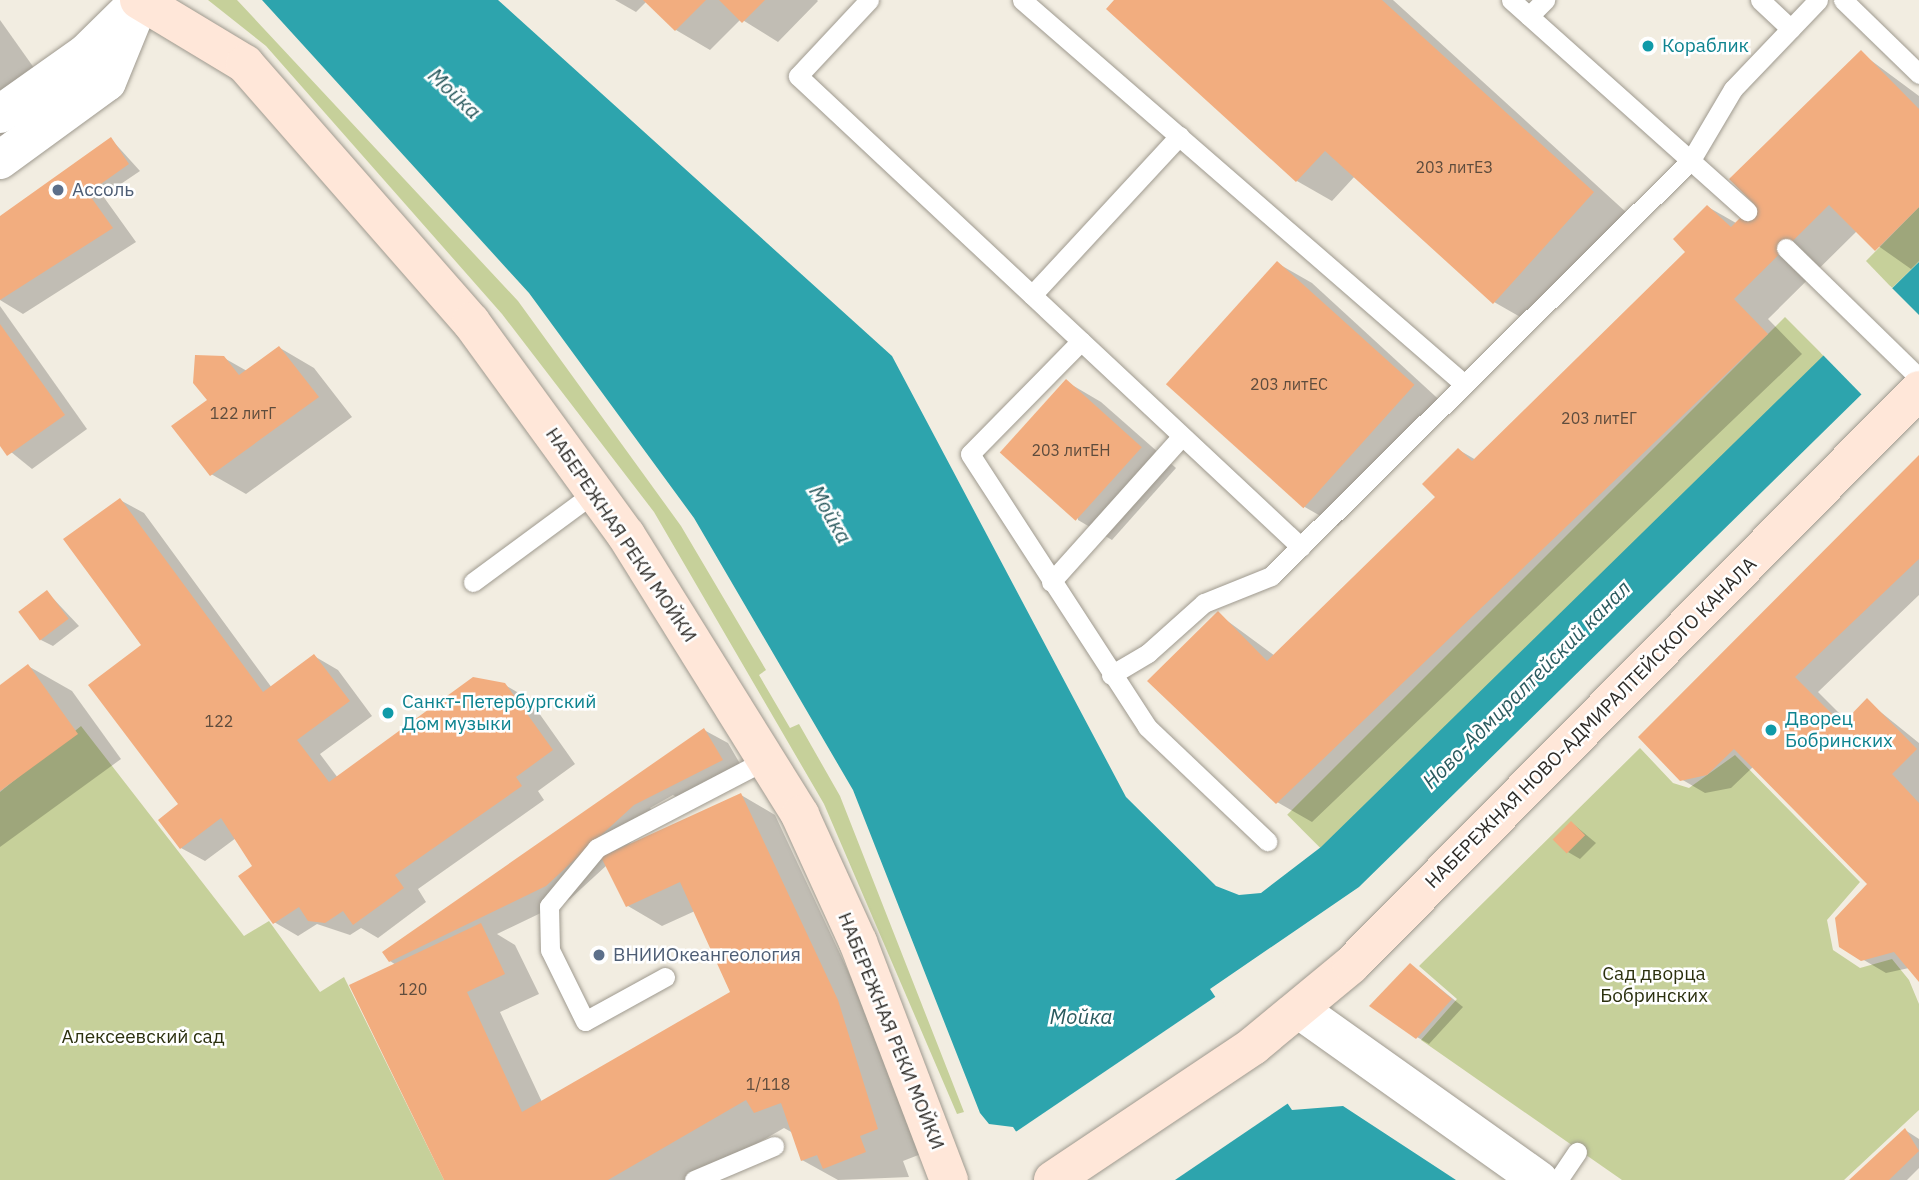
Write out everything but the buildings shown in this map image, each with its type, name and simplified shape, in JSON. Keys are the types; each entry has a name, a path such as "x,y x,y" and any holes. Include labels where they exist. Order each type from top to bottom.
{"main road":[{"name":"НАБЕРЕЖНАЯ РЕКИ МОЙКИ","path":"140,0 245,64 471,322 595,492 769,758 858,942 949,1180"},
{"name":"НАБЕРЕЖНАЯ НОВО-АДМИРАЛТЕЙСКОГО КАНАЛА","path":"1053,1180 1301,1011 1910,376"}],"street":[{"path":"0,114 86,52 140,0"},
{"path":"0,160 107,82 140,0"},
{"path":"1301,1011 1539,1180"}],"lane":[{"path":"869,0 798,76 1301,547"},
{"path":"1022,0 1464,384"},
{"path":"1511,0 1747,211"},
{"path":"1529,16 1545,0"},
{"path":"1760,0 1791,29"},
{"path":"1111,675 1148,653 1204,603 1271,576 1691,160 1732,89 1818,0"},
{"path":"1843,0 1919,74"},
{"path":"1032,295 1179,136"},
{"path":"1786,248 1910,376 1919,378"},
{"path":"1081,341 970,454 1147,727 1267,841"},
{"path":"1051,582 1182,436"},
{"path":"473,582 595,492"},
{"path":"665,977 585,1021 550,950 549,906 597,848 769,758"},
{"path":"694,1180 774,1146"},
{"path":"1558,1180 1577,1152"}],"green space":[{"path":"208,0 237,0 518,301 681,526 766,670 759,675 790,728 799,724 840,796 964,1112 957,1114 824,804 654,512 502,314 266,46"},
{"path":"1919,207 1919,262 1892,288 1866,261"},
{"path":"1785,317 1824,356 1326,854 1287,815"},
{"name":"Алексеевский сад","path":"81,726 244,936 269,921 320,992 344,977 444,1180 0,1180 0,792"},
{"name":"Сад дворца Бобринских","path":"1640,748 1673,783 1689,788 1735,755 1860,882 1827,920 1833,950 1860,968 1892,959 1909,980 1919,1004 1919,1110 1844,1180 1622,1180 1421,1040 1457,999 1419,966"}],"water":[{"name":"Мойка","path":"262,0 498,0 892,356 1126,797 1216,886 1239,895 1261,893 1321,847 1919,262 1919,338 1359,887 1210,989 1292,1110 1343,1106 1456,1180 1048,1180 1013,1127 989,1124 980,1113 853,790 694,518 529,293"}],"pier":[{"path":"1890,286 1919,315 1919,343 1864,397 1821,353"},
{"path":"1218,995 1290,1102 1175,1180 1045,1180 1014,1133"}],"place":[{"name":"Кораблик","path":"1648,46"},
{"name":"Ассоль","path":"58,190"},
{"name":"Санкт-Петербургский Дом музыки","path":"388,713"},
{"name":"Дворец Бобринских","path":"1771,730"},
{"name":"ВНИИОкеангеология","path":"599,955"}],"water label":[{"name":"Ново-Адмиралтейский канал","path":"1526,684"}]}
